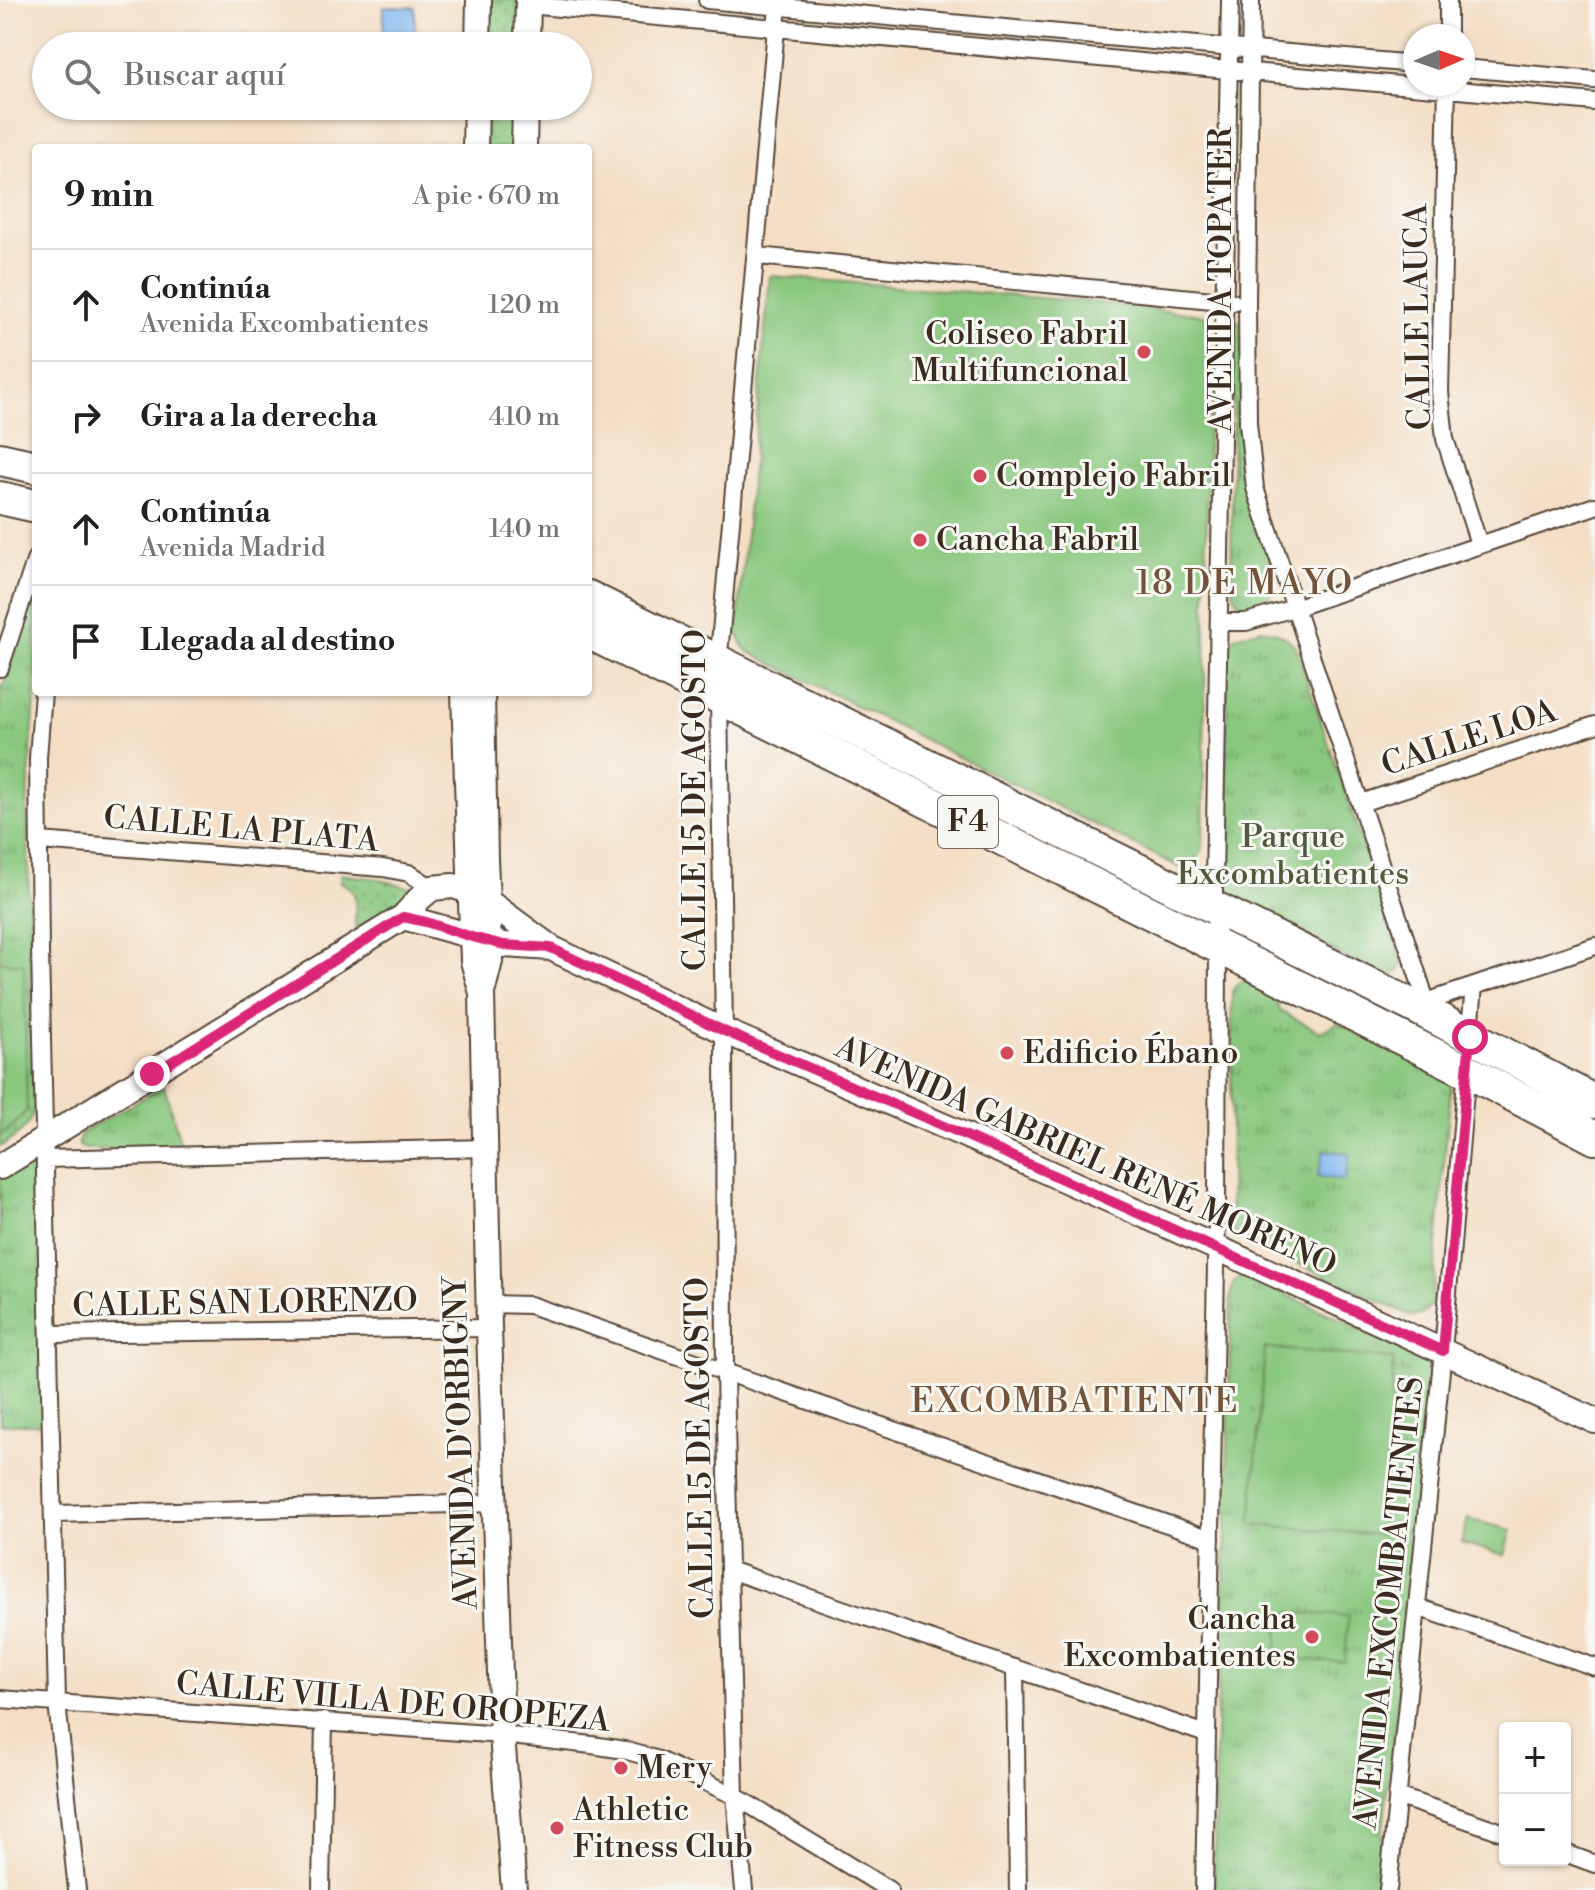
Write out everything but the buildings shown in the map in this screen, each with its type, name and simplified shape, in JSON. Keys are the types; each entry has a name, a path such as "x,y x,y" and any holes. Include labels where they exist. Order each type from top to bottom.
{"highway":[{"path":"0,459 32,466"},
{"path":"0,498 32,505"},
{"name":"F4","path":"592,599 1214,908 1425,1007 1470,1037 1595,1102"},
{"name":"F4","path":"592,634 1595,1138"}],"street":[{"path":"478,32 479,0"},
{"path":"707,0 779,3 1041,32 1403,63"},
{"name":"AVENIDA TOPATER","path":"1214,908 1230,0"},
{"name":"AVENIDA TOPATER","path":"1251,0 1247,303 1248,423 1255,488 1361,803 1425,1007"},
{"path":"1448,0 1448,24"},
{"path":"527,32 528,2 1228,70 1403,84"},
{"name":"CALLE 15 DE AGOSTO","path":"744,1890 735,1796 729,1570 718,660 779,3"},
{"path":"1475,69 1595,80"},
{"path":"1475,90 1595,102"},
{"name":"CALLE LAUCA","path":"1447,96 1440,392 1445,439 1479,544"},
{"path":"475,144 476,120"},
{"path":"524,144 525,120"},
{"path":"757,256 1247,303"},
{"path":"1220,622 1246,622 1294,608 1595,506"},
{"path":"0,668 31,592"},
{"path":"43,696 38,758 40,950 57,1703 77,1890"},
{"name":"AVENIDA D'ORBIGNY","path":"464,696 480,939 473,961 482,993 502,1735 514,1890"},
{"name":"AVENIDA D'ORBIGNY","path":"478,896 482,696"},
{"name":"CALLE LOA","path":"1361,803 1595,725"},
{"name":"CALLE LA PLATA","path":"40,841 383,868 409,873 432,888"},
{"path":"0,1167 45,1149 403,917 432,888 453,886 478,896"},
{"name":"AVENIDA GABRIEL RENÉ MORENO","path":"478,896 551,948 724,1031 1215,1247 1595,1421"},
{"path":"1204,1890 1215,1247 1218,946 1214,908"},
{"name":"AVENIDA GABRIEL RENÉ MORENO","path":"403,917 504,945 551,948"},
{"path":"1425,1007 1474,986 1595,946"},
{"name":"AVENIDA EXCOMBATIENTES","path":"1388,1890 1443,1351 1474,986"},
{"path":"45,1149 486,1148"},
{"name":"CALLE SAN LORENZO","path":"50,1334 489,1316 530,1305 1211,1539"},
{"path":"54,1514 495,1503"},
{"path":"729,1570 1206,1734"},
{"path":"1417,1607 1595,1667"},
{"path":"1015,1668 1018,1890"},
{"name":"CALLE VILLA DE OROPEZA","path":"0,1699 502,1735 624,1750 659,1760 735,1796 889,1890"},
{"path":"321,1890 324,1721"},
{"path":"1397,1796 1499,1831"},
{"path":"1571,1855 1595,1864"}],"green space":[{"path":"491,0 518,0 517,32 490,32"},
{"path":"487,120 514,120 513,144 486,144"},
{"name":"Complejo Fabril","path":"770,276 1091,302 1204,315 1209,326 1203,847 1193,863 1181,868 749,652 742,644 737,631"},
{"path":"1234,321 1240,321 1254,506 1275,587 1265,604 1251,610 1236,599 1231,581"},
{"path":"32,600 32,696 35,696 27,807 34,1111 21,1132 0,1147 0,696"},
{"name":"Parque Excombatientes","path":"1261,629 1281,635 1296,647 1399,952 1400,970 1391,976 1384,977 1225,895 1227,646 1235,637"},
{"path":"340,874 378,879 415,891 411,899 356,929 355,896 340,882"},
{"path":"0,961 24,964 27,1110 0,1135"},
{"name":"Parque Excombatientes","path":"1240,981 1250,981 1272,990 1280,1011 1320,1032 1338,1023 1445,1076 1451,1085 1432,1303 1422,1314 1412,1316 1232,1232 1232,991"},
{"path":"164,1086 182,1148 80,1147 78,1143 82,1133"},
{"path":"23,1164 31,1164 38,1173 44,1424 0,1424 0,1179"},
{"path":"1241,1277 1421,1355 1431,1366 1376,1890 1214,1890 1231,1292 1234,1282"},
{"path":"1265,1348 1394,1359 1381,1535 1251,1524"},
{"path":"1468,1519 1512,1530 1505,1555 1461,1543"},
{"name":"Cancha Excombatientes","path":"1280,1612 1348,1616 1345,1662 1277,1658"}],"water":[{"path":"384,7 415,7 415,32 383,32"},
{"path":"1324,1150 1350,1154 1345,1181 1318,1176"}],"place":[{"name":"Coliseo Fabril Multifuncional","path":"1144,352"},
{"name":"Complejo Fabril","path":"980,476"},
{"name":"Cancha Fabril","path":"920,540"},
{"name":"Edificio Ébano","path":"1007,1053"},
{"name":"Cancha Excombatientes","path":"1312,1637"},
{"name":"Mery","path":"621,1768"},
{"name":"Athletic Fitness Club","path":"557,1828"}],"district":[{"name":"18 DE MAYO","path":"1245,584"},
{"name":"EXCOMBATIENTE","path":"1075,1402"}],"route":[{"path":"152,1074 403,917 504,945 551,948 724,1031 960,1133 1443,1351 1470,1037"}]}
